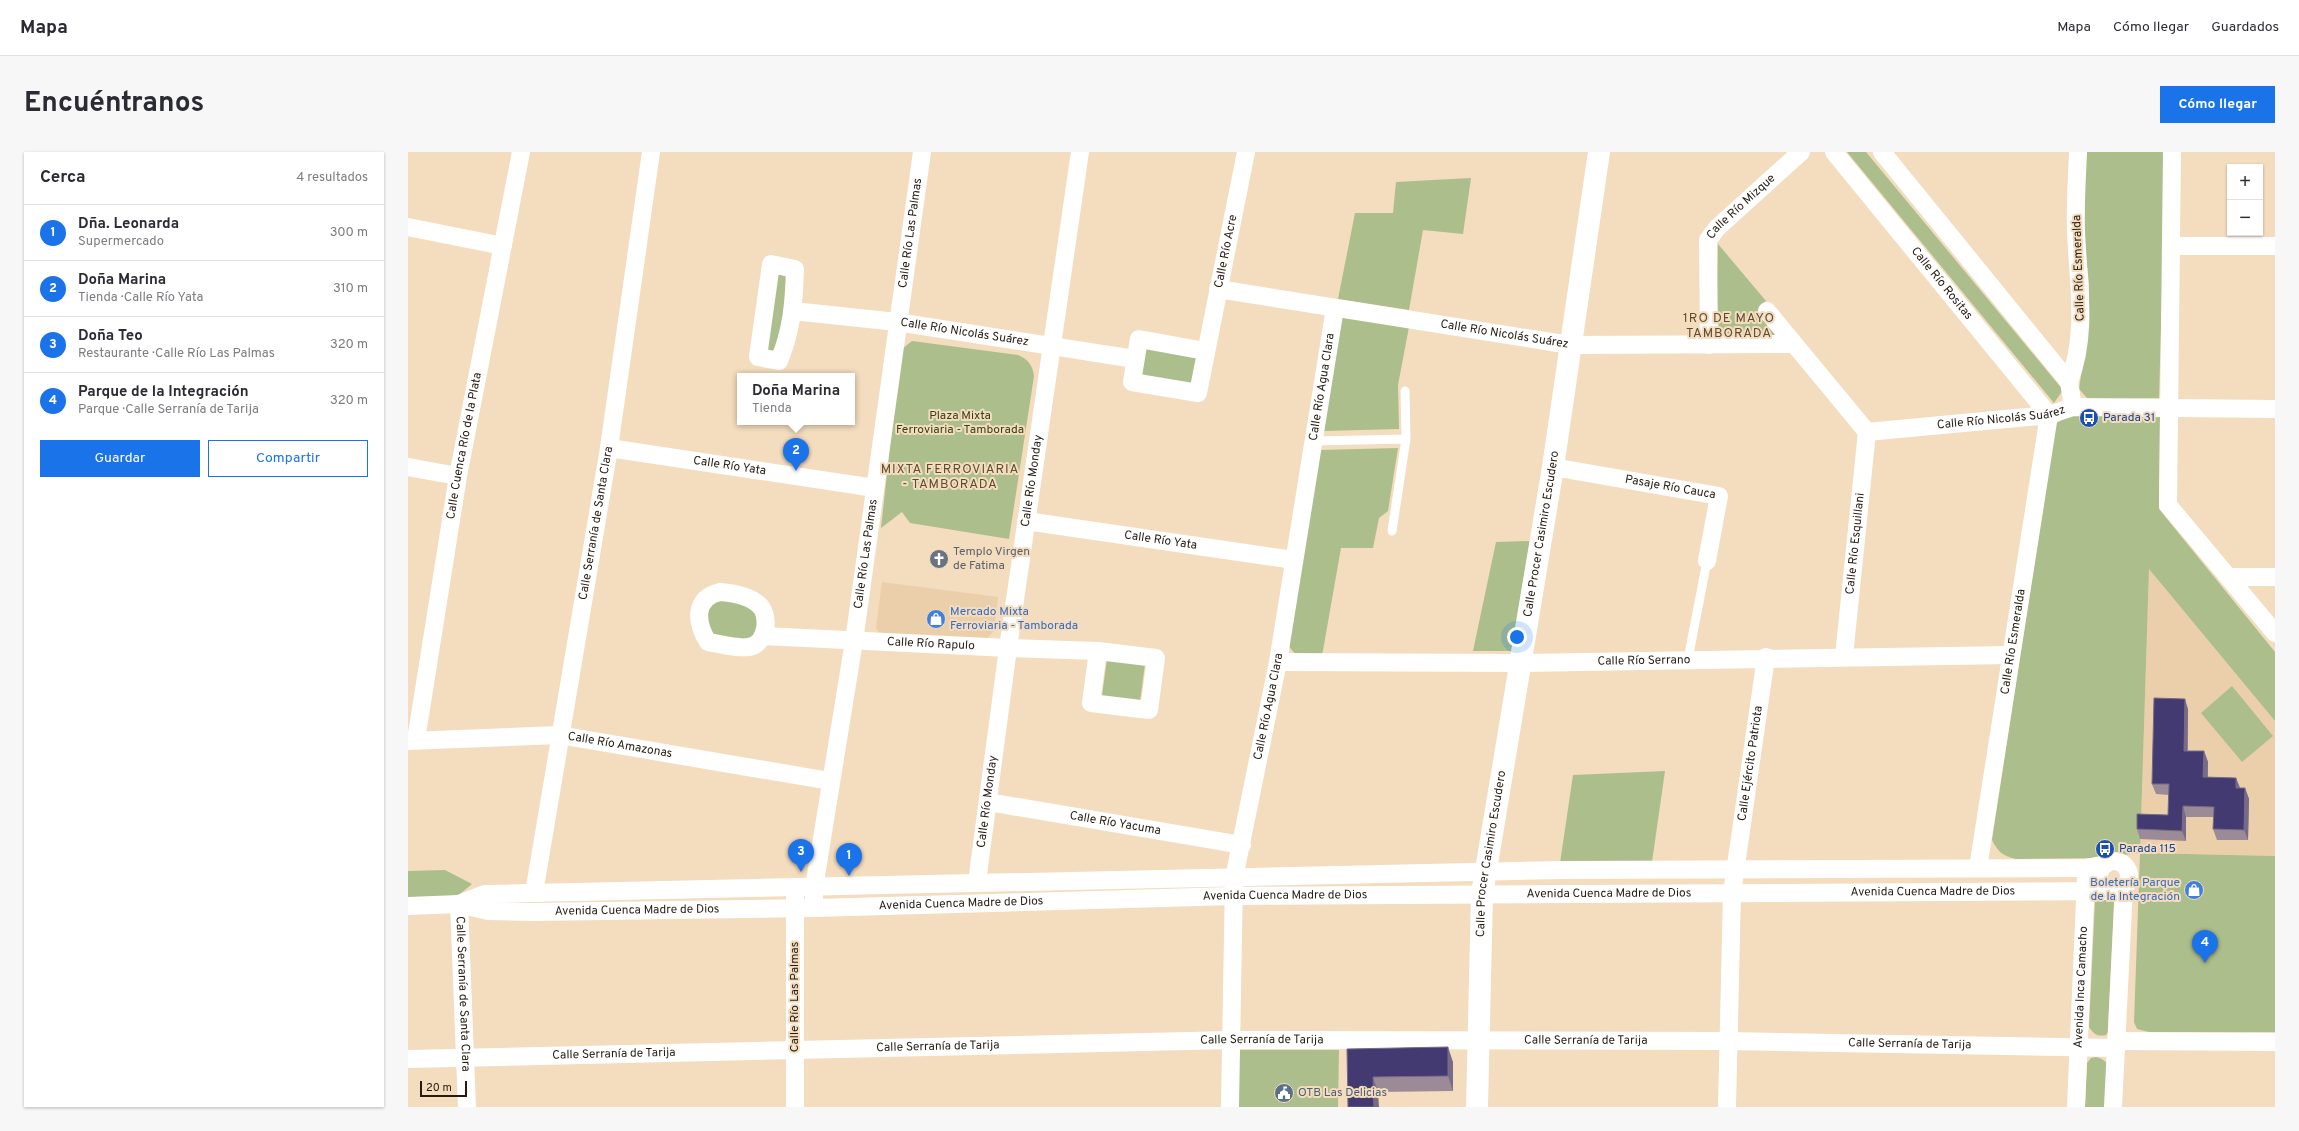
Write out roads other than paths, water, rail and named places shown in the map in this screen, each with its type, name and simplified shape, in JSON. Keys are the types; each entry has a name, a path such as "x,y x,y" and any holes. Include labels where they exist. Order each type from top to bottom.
{"main road":[{"name":"Calle Procer Casimiro Escudero","path":"1477,1107 1482,894 1488,871 1520,663 1553,467 1599,152"}],"street":[{"name":"Calle Cuenca Río de la Plata","path":"412,740 458,476 521,152"},
{"name":"Calle Serranía de Santa Clara","path":"534,893 559,735 608,448 651,152"},
{"name":"Calle Río Las Palmas","path":"815,908 814,888 830,781 854,641 897,322 922,152"},
{"name":"Calle Río Monday","path":"977,882 1008,648 1080,152"},
{"name":"Calle Río Acre","path":"1205,351 1246,152"},
{"name":"Calle Río Mizque","path":"1709,345 1708,240 1717,228 1801,152"},
{"name":"Calle Río Rositas","path":"1834,152 2048,415"},
{"path":"1882,152 2069,382 2073,407"},
{"name":"Calle Río Esmeralda","path":"2069,382 2077,361 2082,313 2076,230 2078,152"},
{"path":"2172,152 2168,506 2230,577 2275,633"},
{"path":"408,227 503,246"},
{"path":"2172,246 2275,246"},
{"path":"771,264 795,270 794,311 788,339 779,360 758,357 771,264"},
{"name":"Calle Río Nicolás Suárez","path":"1218,289 1570,345 1794,344"},
{"name":"Calle Río Agua Clara","path":"1230,1107 1233,887 1278,662 1335,308"},
{"name":"Calle Río Nicolás Suárez","path":"794,311 897,322 1135,359"},
{"path":"1768,311 1866,432"},
{"path":"1139,339 1205,351 1198,393 1132,382 1139,339"},
{"name":"Calle Río Nicolás Suárez","path":"1866,432 2048,415 2073,407 2275,409"},
{"name":"Calle Río Esmeralda","path":"1978,868 2048,415"},
{"name":"Calle Río Esquillani","path":"1844,656 1866,432"},
{"name":"Calle Río Yata","path":"608,448 875,488"},
{"path":"408,467 458,476"},
{"name":"Pasaje Río Cauca","path":"1553,467 1719,496 1707,561"},
{"name":"Calle Río Yata","path":"1026,521 1294,560"},
{"path":"2230,577 2275,577"},
{"name":"Calle Río Rapulo","path":"764,636 1098,651"},
{"name":"Calle Río Serrano","path":"1278,662 1520,663 1766,657 2010,655"},
{"name":"Calle Ejército Patriota","path":"1732,892 1766,657"},
{"name":"Calle Río Amazonas","path":"412,740 559,735 830,781"},
{"name":"Calle Río Yacuma","path":"988,802 1242,845"},
{"path":"2119,862 2126,867 2129,875 2118,889 2103,886 2099,877 2100,872 2106,864 2119,862"},
{"name":"Avenida Cuenca Madre de Dios","path":"408,906 459,904 488,911 532,912 815,908 1233,887 1488,871 2086,868 2106,864"},
{"name":"Avenida Inca Camacho","path":"2076,1107 2080,1046 2086,868"},
{"name":"Avenida Cuenca Madre de Dios","path":"459,904 485,894 814,888 977,882 1482,894 2118,889"},
{"name":"Calle Río Las Palmas","path":"795,888 795,1107"},
{"path":"2113,1107 2122,903 2118,889"},
{"path":"1727,1107 1732,892"},
{"name":"Calle Serranía de Santa Clara","path":"459,904 467,1107"},
{"name":"Calle Serranía de Tarija","path":"408,1059 465,1056 1231,1040 1478,1040 2080,1046 2116,1044 2275,1042"}],"lane":[{"path":"1392,531 1406,439 1405,391"},
{"path":"1314,441 1406,439"},
{"name":"Pasaje Río Cauca","path":"1688,659 1707,561"}],"place":[{"name":"Parada 31","path":"2089,418"},
{"name":"Doña Marina","path":"796,471"},
{"name":"Templo Virgen de Fatima","path":"939,559"},
{"name":"Mercado Mixta Ferroviaria - Tamborada","path":"936,619"},
{"name":"Parada 115","path":"2105,849"},
{"name":"Doña Teo","path":"801,872"},
{"name":"Dña. Leonarda","path":"849,876"},
{"name":"Boletería Parque de la Integración","path":"2194,890"},
{"name":"Parque de la Integración","path":"2205,963"},
{"name":"OTB Las Delicias","path":"1284,1093"}],"district":[{"name":"1RO DE MAYO TAMBORADA","path":"1729,326"},
{"name":"MIXTA FERROVIARIA - TAMBORADA","path":"950,478"}],"park label":[{"name":"Plaza Mixta Ferroviaria - Tamborada","path":"960,423"}]}
